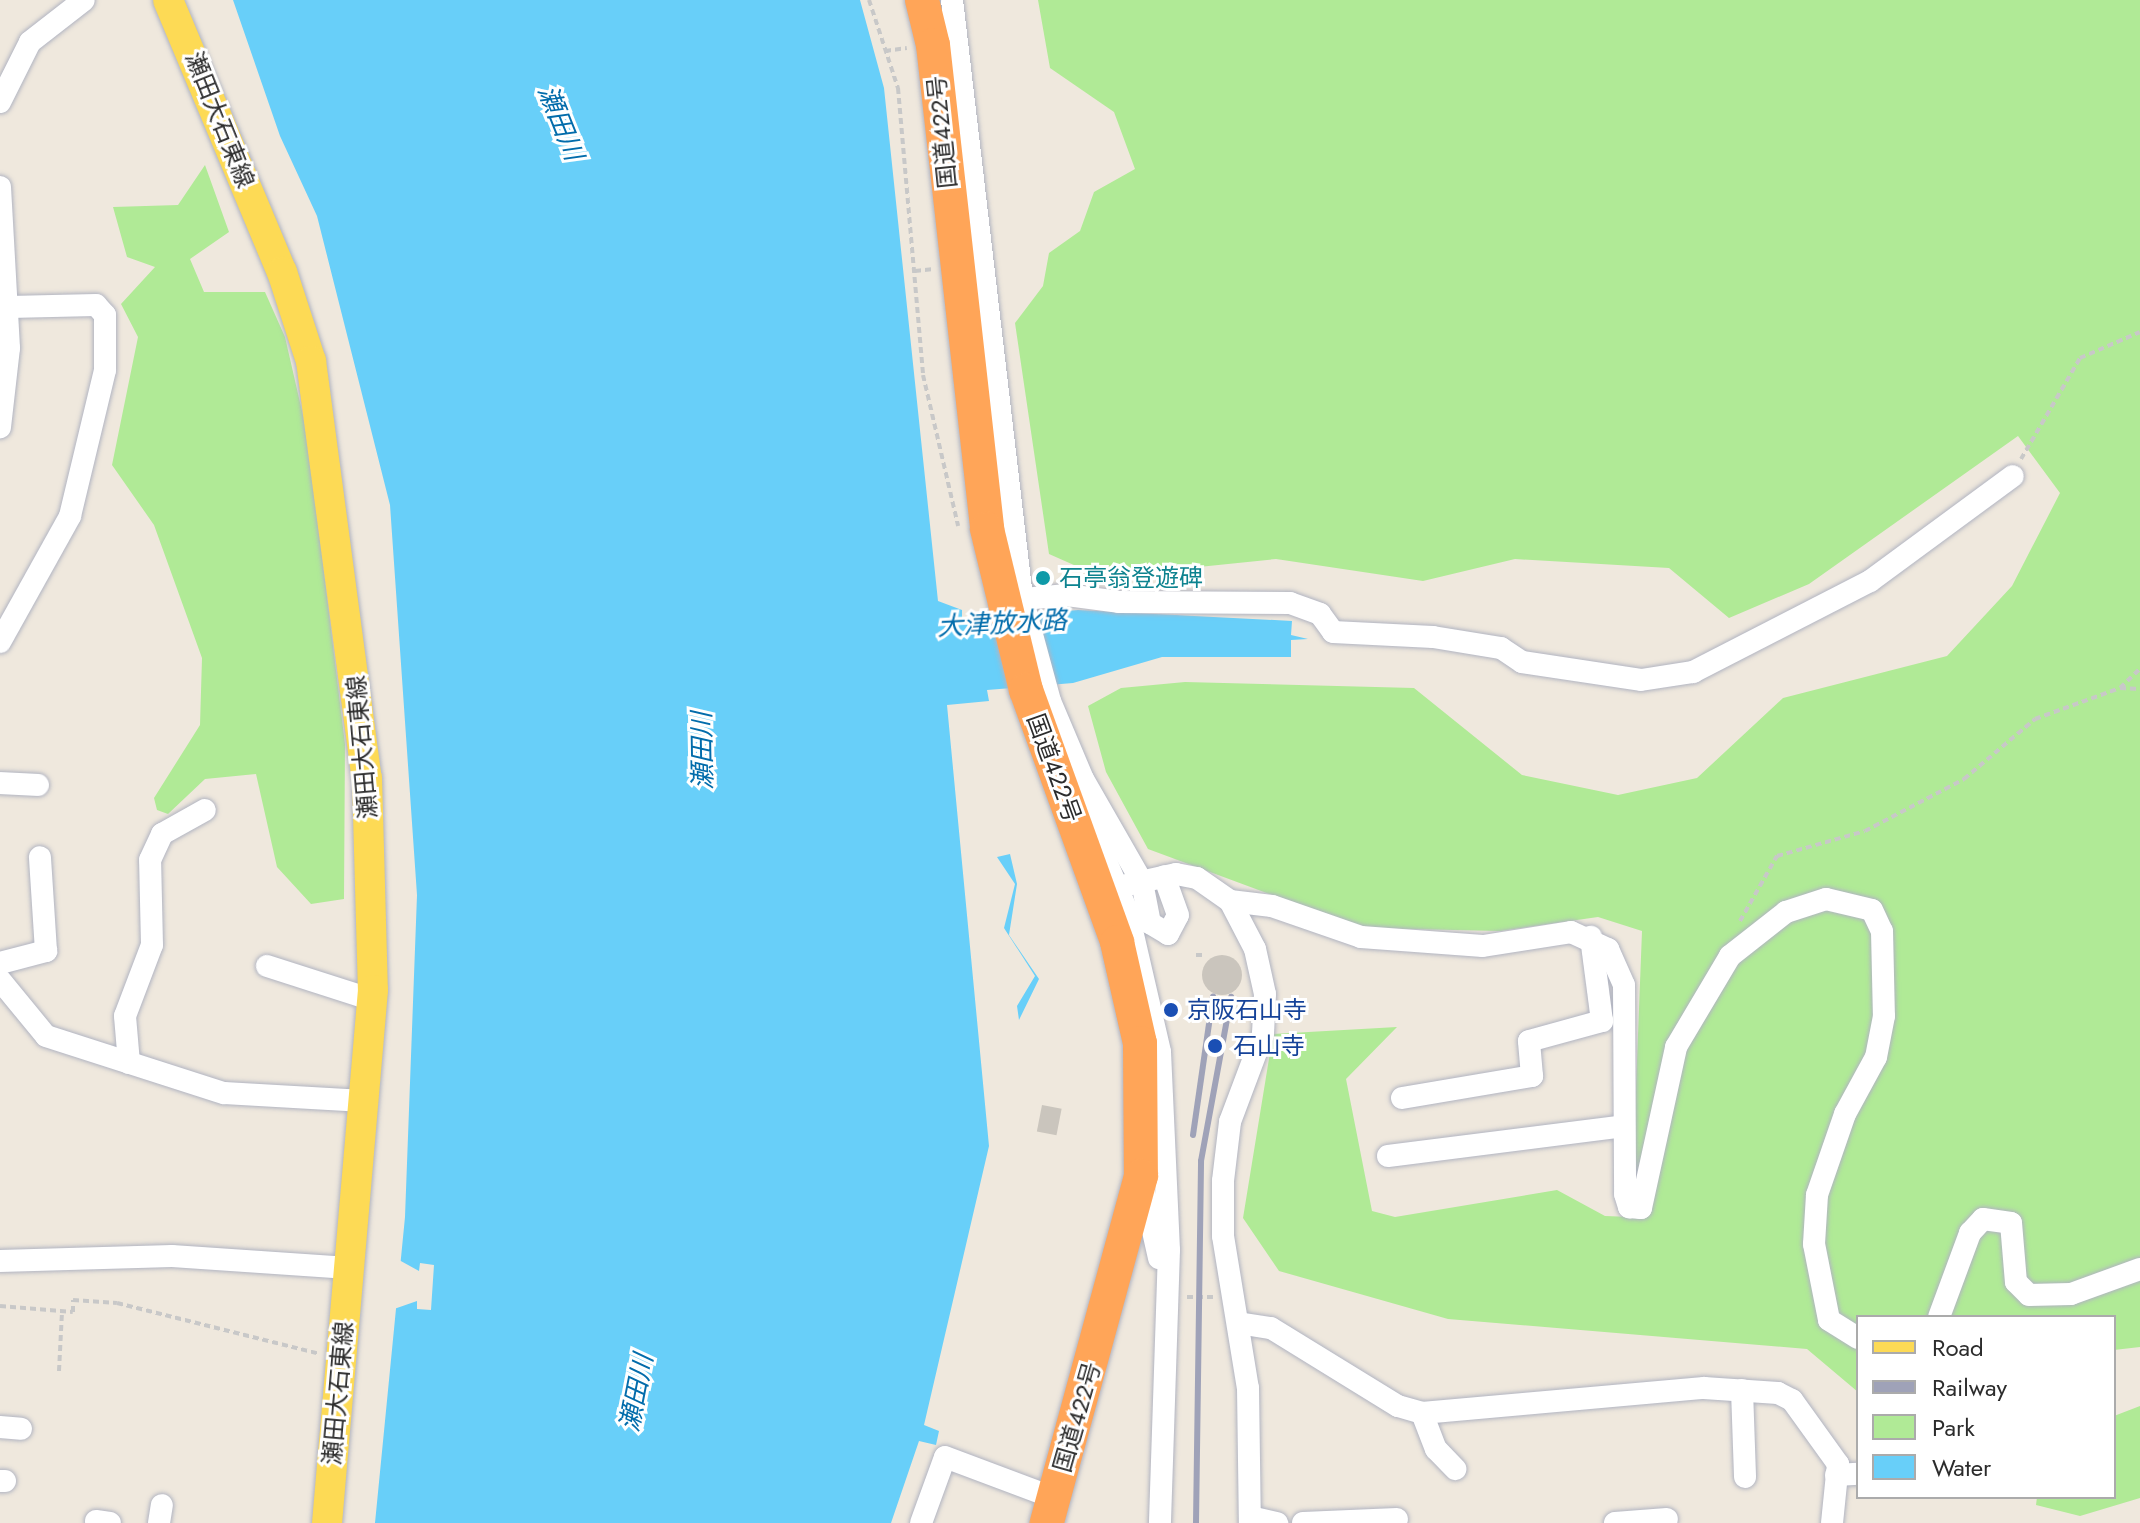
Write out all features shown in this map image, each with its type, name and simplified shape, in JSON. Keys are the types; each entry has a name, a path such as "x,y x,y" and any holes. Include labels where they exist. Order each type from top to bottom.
{"highway":[{"name":"国道422号","path":"922,0 955,114 973,448 1026,690 1057,780 1110,889 1140,1043 1141,1176 1050,1510"}],"main road":[{"name":"瀬田大石東線","path":"168,0 282,272 311,361 367,778 373,1000 327,1523"}],"street":[{"path":"0,102 30,42 84,0"},
{"path":"952,0 955,114"},
{"path":"0,187 9,307 0,427"},
{"path":"0,642 70,516 105,370 105,315 96,305 9,307"},
{"path":"1164,876 1178,915 1168,934 1150,923 1142,882 1083,779 1009,603 1290,603 1320,614 1333,632 1433,637 1501,648 1522,662 1641,680 1693,672 1870,581 2013,476"},
{"path":"0,783 38,785"},
{"path":"129,1063 125,1016 152,945 150,860 162,834 205,810"},
{"path":"0,963 46,951 40,857"},
{"path":"1160,1523 1171,1289 1160,1052 1110,889 1164,876 1197,878 1230,901 1255,949 1265,994 1263,1034 1230,1122 1223,1181 1236,1314 1248,1388 1250,1520 1277,1523"},
{"path":"1230,901 1272,906 1361,937 1483,946 1571,932 1591,937 1620,965 1624,985 1625,1194 1629,1207 1641,1208 1676,1047 1730,956 1786,912 1826,899 1872,910 1882,931 1884,1016 1876,1057 1845,1114 1817,1195 1814,1244 1829,1320 1856,1337"},
{"path":"1402,1098 1532,1076 1529,1041 1602,1021 1591,937"},
{"path":"267,966 373,1000"},
{"path":"0,980 37,1030 129,1063 248,1097 364,1101"},
{"path":"1388,1156 1624,1126"},
{"path":"1141,1176 1171,1289"},
{"path":"1940,1315 1970,1233 1983,1219 2011,1223 2016,1282 2029,1295 2071,1294 2140,1269"},
{"path":"0,1261 172,1256 349,1268"},
{"path":"1236,1314 1271,1328 1398,1406 1422,1413 1603,1394 1742,1390 1792,1400 1847,1475 1832,1523"},
{"path":"1742,1390 1745,1477"},
{"path":"1422,1413 1436,1449 1455,1469"},
{"path":"921,1523 945,1457 1050,1510"},
{"path":"1303,1523 1397,1519"},
{"path":"1615,1523 1667,1519"}],"path":[{"path":"869,0 898,88 923,375 959,531"},
{"path":"2013,476 2080,358 2140,332"},
{"path":"2120,688 2140,669"},
{"path":"1730,956 1745,906 1777,856 1865,831 1964,779 2035,719 2120,688 2140,689"},
{"path":"1196,955 1205,955"},
{"path":"1171,1289 1212,1297 1236,1314"},
{"path":"0,1306 73,1312 73,1300 117,1303 342,1357"},
{"path":"59,1371 62,1311"}],"green space":[{"path":"1038,0 2140,0 2140,1347 2116,1350 2116,1315 1856,1315 1856,1390 1807,1349 1448,1319 1279,1271 1243,1218 1273,1034 1397,1027 1346,1079 1372,1211 1395,1217 1557,1190 1605,1216 1631,1217 1642,931 1598,917 1500,931 1361,928 1148,849 1106,772 1088,706 1121,688 1185,682 1414,688 1522,775 1618,795 1697,778 1783,698 1947,656 2012,586 2060,493 2018,436 1809,584 1729,618 1669,568 1515,559 1423,581 1276,559 1101,577 1049,554 1015,323 1043,286 1049,253 1080,231 1094,192 1135,169 1114,112 1050,68"},
{"path":"205,165 229,232 190,259 204,292 265,292 285,337 307,433 345,744 344,899 311,904 277,867 256,774 205,779 168,814 157,810 154,798 200,725 202,658 154,525 112,465 138,337 121,304 155,267 127,257 113,207 178,205"},
{"path":"2140,1406 2140,1498 2080,1516 2036,1505 2037,1499 2116,1499 2116,1415"}],"water":[{"path":"233,0 860,0 884,88 938,601 962,610 962,620 1078,610 1292,621 1291,635 1308,639 1291,640 1291,657 1162,657 1073,683 987,690 989,701 947,705 989,1146 924,1425 939,1431 936,1445 919,1441 891,1523 375,1523 405,1217 417,895 390,505 317,216 280,136"},
{"path":"1010,854 1017,884 1009,935 1039,979 1019,1020 1017,1006 1035,976 1004,928 1015,884 997,857"}],"pier":[{"path":"399,1260 419,1271 420,1263 434,1265 431,1310 417,1309 417,1301 394,1309"}],"building":[{"path":"1222,955 1236,961 1242,975 1236,989 1222,995 1208,989 1202,975 1208,961"},
{"path":"1042,1105 1062,1109 1056,1135 1037,1132"}],"railway":[{"path":"1193,1135 1213,996"},
{"path":"1196,1523 1201,1161 1231,997"}],"place":[{"name":"石亭翁登遊碑","path":"1043,578"},
{"name":"京阪石山寺","path":"1171,1010"},
{"name":"石山寺","path":"1215,1046"}],"water label":[{"name":"瀬田川","path":"560,123"},
{"name":"大津放水路","path":"1002,624"},
{"name":"瀬田川","path":"703,751"},
{"name":"瀬田川","path":"637,1393"}]}
